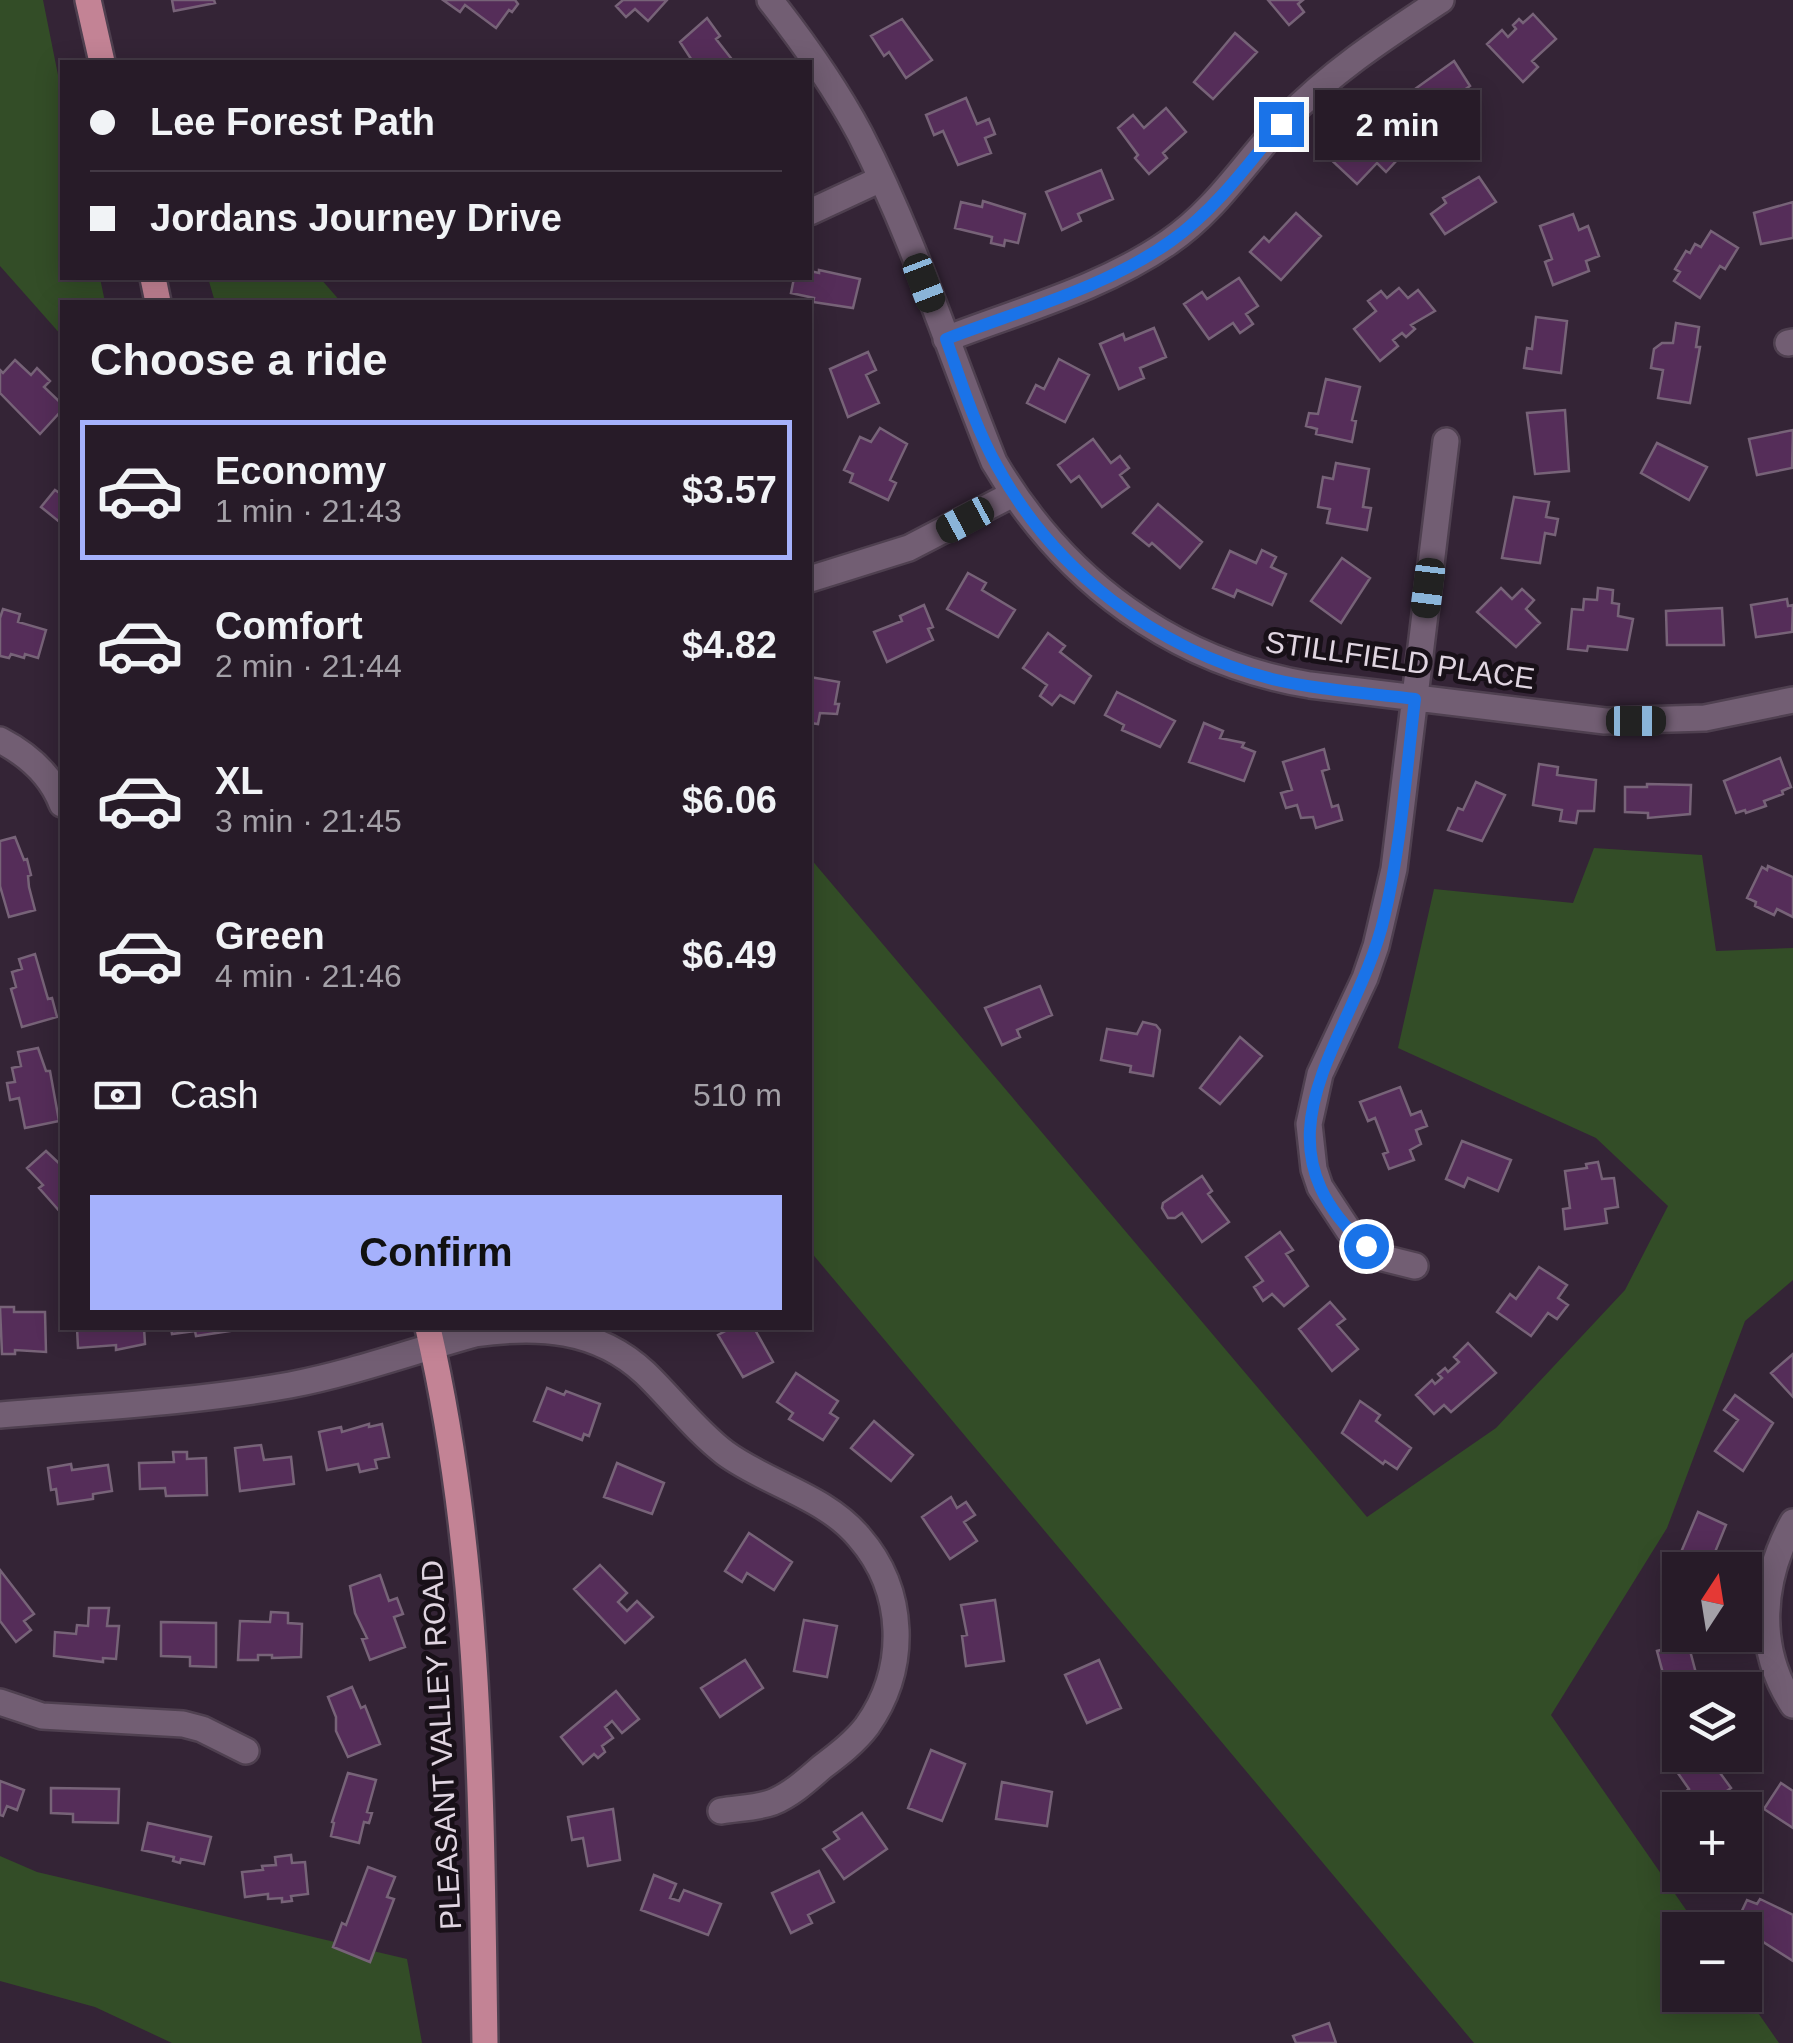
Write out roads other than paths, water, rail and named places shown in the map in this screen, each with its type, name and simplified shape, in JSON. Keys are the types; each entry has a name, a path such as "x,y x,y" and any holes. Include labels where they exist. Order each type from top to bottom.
{"main road":[{"path":"88,0 102,60"},
{"name":"PLEASANT VALLEY ROAD","path":"430,1337 464,1533 477,1674 484,2043"}],"street":[{"name":"STILLFIELD PLACE","path":"770,0 815,61 882,179 994,462 1034,523 1085,578 1129,614 1181,645 1226,665 1274,679 1415,699 1605,721 1705,718 1793,700"},
{"path":"946,339 1110,276 1171,241 1222,197 1281,124 1321,84 1370,45 1441,0"},
{"path":"812,211 882,179"},
{"path":"1415,1266 1384,1258 1349,1231 1338,1217 1314,1169 1309,1124 1320,1074 1365,978 1384,919 1394,869 1446,442"},
{"path":"812,578 908,548 1013,494"},
{"path":"0,740 34,763 60,799"},
{"path":"0,1415 138,1404 288,1385 430,1337 520,1330"},
{"path":"554,1330 604,1344 645,1373 724,1453 826,1509 858,1534 888,1585 897,1626 896,1656 879,1707 864,1730 797,1788 768,1804 721,1811"},
{"path":"1793,1522 1777,1554 1766,1602 1770,1652 1793,1706"},
{"path":"0,1702 42,1716 182,1724 202,1729 246,1751"}]}
